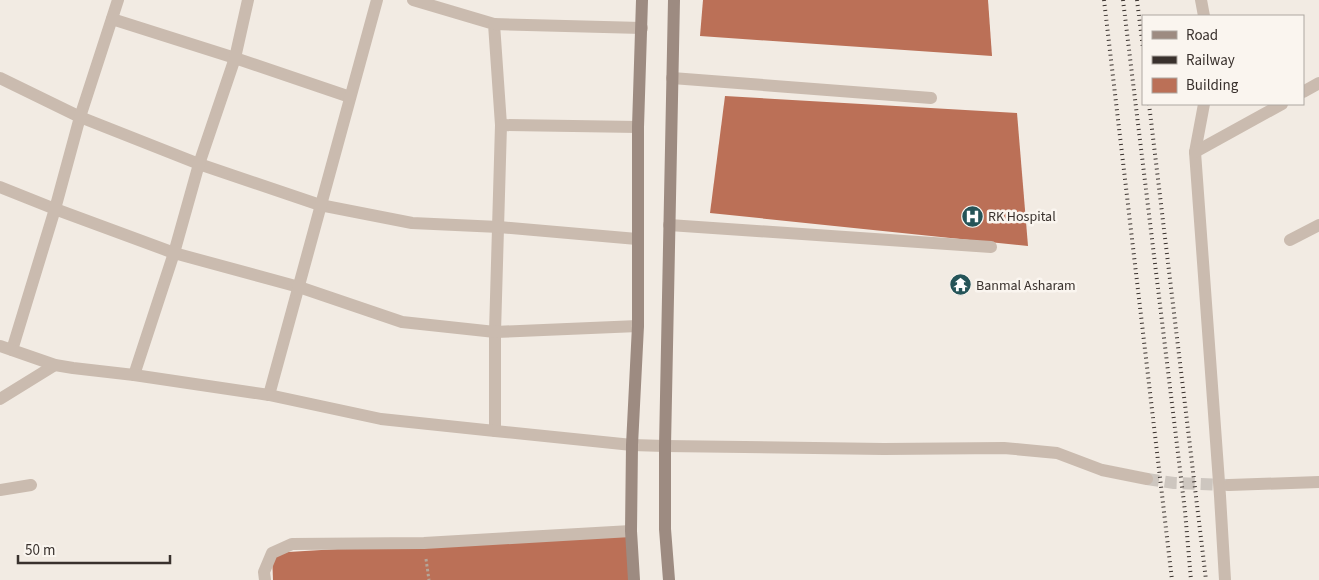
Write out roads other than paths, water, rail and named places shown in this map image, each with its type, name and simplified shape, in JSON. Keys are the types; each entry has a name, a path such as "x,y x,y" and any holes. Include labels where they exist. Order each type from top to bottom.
{"main road":[{"path":"634,580 632,445 638,326 638,126 642,0"},
{"path":"669,580 665,529 665,446 674,0"}],"street":[{"path":"118,0 80,117 55,209 6,348 55,364 97,372 134,375 269,396 381,419 495,432 632,445 874,449 1004,448 1057,453 1102,470 1147,478"},
{"path":"134,375 174,252 199,164 235,58 248,0"},
{"path":"269,396 377,0"},
{"path":"413,0 494,24 642,28"},
{"path":"1201,0 1204,15"},
{"path":"112,19 350,97"},
{"path":"494,24 501,125 495,332 495,432"},
{"path":"0,78 80,117 199,164 320,205 412,223 499,227 637,238"},
{"path":"672,78 931,98"},
{"path":"1304,91 1319,83"},
{"path":"1204,105 1195,152 1225,580"},
{"path":"1195,152 1280,105"},
{"path":"501,125 638,126"},
{"path":"0,187 174,252 300,286 402,322 495,332 638,326"},
{"path":"1290,240 1319,225"},
{"path":"670,226 991,247"},
{"path":"0,399 55,364"},
{"path":"1229,485 1319,482"},
{"path":"0,490 30,484"},
{"path":"265,580 264,572 272,553 292,544 424,543 632,531"}],"tunnel":[{"path":"1147,479 1174,483 1229,485"}],"railway":[{"path":"1104,0 1172,580"},
{"path":"1123,0 1185,511 1191,580"},
{"path":"1137,0 1142,40"},
{"path":"1149,105 1206,580"}],"place":[{"name":"RK Hospital","path":"972,216"},
{"name":"Banmal Asharam","path":"960,285"}]}
